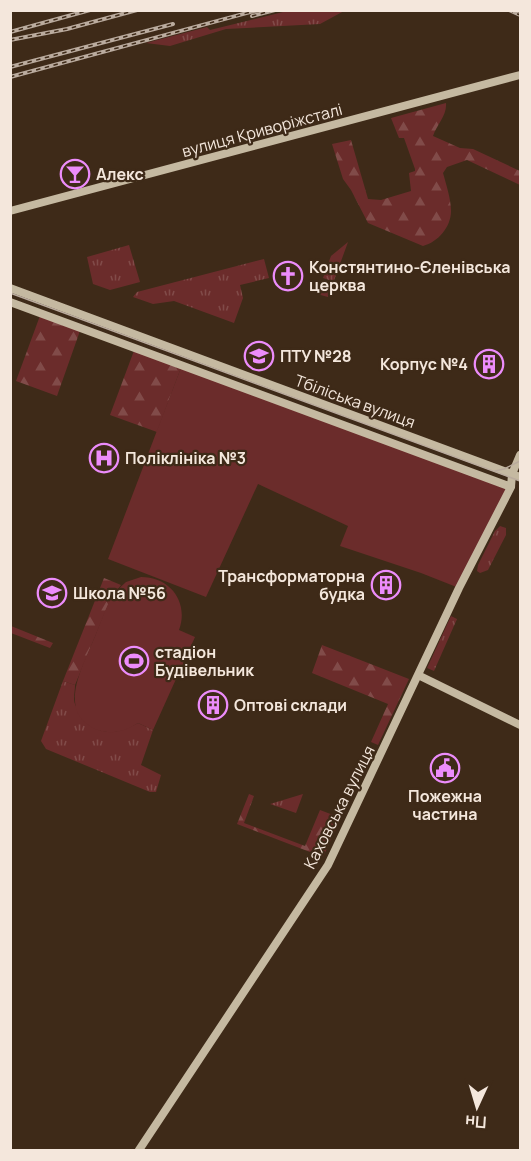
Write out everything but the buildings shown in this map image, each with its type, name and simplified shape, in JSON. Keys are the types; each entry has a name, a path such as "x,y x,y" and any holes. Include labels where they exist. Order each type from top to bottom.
{"main road":[{"name":"вулиця Криворіжсталі","path":"10,211 520,75"},
{"name":"Тбіліська вулиця","path":"10,288 512,474 520,479"},
{"name":"Тбіліська вулиця","path":"10,302 511,487"},
{"path":"511,487 512,474 520,455"},
{"path":"511,487 520,479"},
{"name":"Каховська вулиця","path":"139,1150 328,865 459,588 511,487"},
{"path":"418,675 520,725"}],"green space":[{"path":"287,11 344,11 320,24 226,29 170,46 146,43 207,27 210,30"},
{"path":"446,103 443,116 433,136 460,148 473,149 520,171 520,185 467,160 447,167 443,173 451,206 449,223 434,241 423,246 368,223 343,179 332,144 351,140 368,199 381,200 411,191 409,173 415,169 404,138 399,138 391,118"},
{"path":"348,242 328,297 317,294 319,288 325,291 330,288 329,280 323,278 331,256"},
{"path":"129,245 140,282 110,290 93,284 87,257"},
{"path":"264,259 269,278 240,285 243,298 234,323 174,301 153,304 133,297 137,292"},
{"path":"41,313 81,328 57,396 16,381"},
{"path":"135,348 182,365 157,432 110,415"},
{"path":"182,365 511,487 459,588 340,546 348,526 258,484 206,597 108,559"},
{"path":"500,526 506,528 506,535 488,570 480,573 477,571 478,565 495,531"},
{"name":"стадіон Будівельник","path":"141,577 161,581 175,593 182,610 179,630 195,637 153,730 138,723 119,731 98,730 85,723 78,713 75,702 79,677 114,593 126,582"},
{"path":"104,578 121,585 111,598 75,685 63,681"},
{"path":"451,616 457,619 434,671 427,668"},
{"path":"11,626 53,643 50,648 11,633"},
{"path":"322,645 409,679 378,745 371,742 388,704 312,673"},
{"path":"63,681 75,685 76,706 95,728 109,732 123,730 138,723 153,730 141,765 161,775 156,792 150,792 46,749 41,741"},
{"path":"249,794 254,796 244,823 305,846 320,810 341,818 323,857 237,824"},
{"path":"303,794 296,813 270,804"}],"tram line":[{"path":"10,293 520,481"},
{"path":"495,471 520,461"}],"railway":[{"path":"10,32 90,10"},
{"path":"10,40 67,29 137,10"},
{"path":"10,77 258,10"},
{"path":"252,16 275,10"},
{"path":"509,10 520,15"},
{"path":"10,67 173,24"}],"place":[{"name":"Алекс","path":"75,174"},
{"name":"Констянтино-Єленівська церква","path":"288,276"},
{"name":"ПТУ №28","path":"259,356"},
{"name":"Корпус №4","path":"489,364"},
{"name":"Поліклініка №3","path":"104,458"},
{"name":"Трансформаторна будка","path":"386,585"},
{"name":"Школа №56","path":"52,593"},
{"name":"стадіон Будівельник","path":"134,661"},
{"name":"Оптові склади","path":"213,705"},
{"name":"Пожежна частина","path":"445,768"}]}
